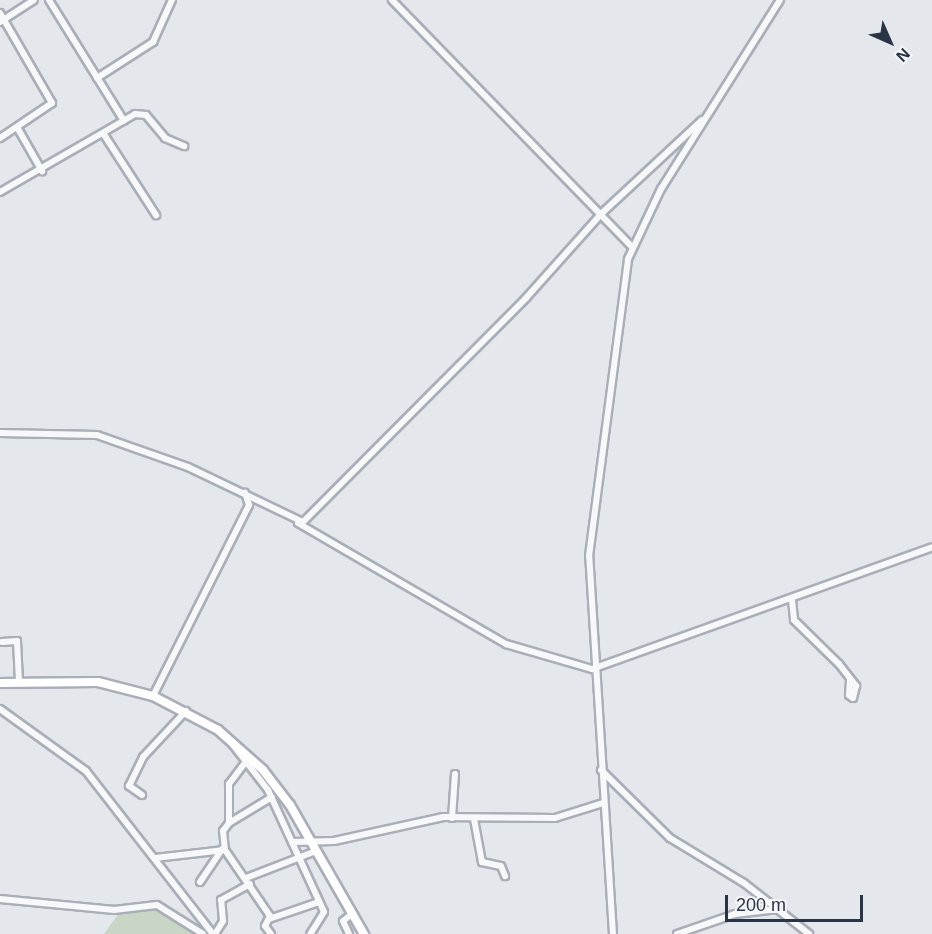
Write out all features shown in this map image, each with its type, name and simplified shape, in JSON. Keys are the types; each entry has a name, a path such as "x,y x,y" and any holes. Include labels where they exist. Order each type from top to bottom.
{"main road":[{"path":"0,683 80,680 153,696 186,711 231,740 271,780 298,819 364,934"}],"street":[{"path":"2,20 34,0"},
{"path":"49,0 124,121"},
{"path":"97,78 153,42 172,0"},
{"path":"392,0 631,246"},
{"path":"613,934 592,669 590,536 631,246 707,115 780,0"},
{"path":"0,13 2,20 52,98 49,106 0,138"},
{"path":"0,192 42,171 141,113 165,138 183,146"},
{"path":"296,522 314,514 474,345 526,298 601,214 707,115"},
{"path":"17,127 42,171"},
{"path":"103,134 156,215"},
{"path":"0,433 94,435 245,493 506,644 592,669 792,600 932,547"},
{"path":"245,493 249,505"},
{"path":"153,696 249,505 261,501"},
{"path":"792,600 794,620 850,679"},
{"path":"2,642 17,641 19,682"},
{"path":"0,709 86,771 126,829 155,858 181,900 214,934 223,921 221,900 248,881 316,851"},
{"path":"142,795 129,786 143,757 186,711"},
{"path":"231,740 245,763 272,797 319,902 324,915 310,934"},
{"path":"229,823 229,784 245,763"},
{"path":"601,770 663,832 779,909 809,934"},
{"path":"452,818 455,774"},
{"path":"200,882 223,850 223,831 229,823 272,797"},
{"path":"292,842 311,841 452,818 555,818 603,803"},
{"path":"286,827 298,819"},
{"path":"474,819 482,862 501,866 505,876"},
{"path":"155,858 223,850"},
{"path":"223,850 248,881 269,919"},
{"path":"0,899 114,910 157,905 203,934"},
{"path":"271,934 264,926 269,919 319,902"},
{"path":"677,934 735,914 779,909"},
{"path":"349,934 343,921 352,914"}],"green space":[{"path":"160,908 197,934 104,934 119,913"}]}
